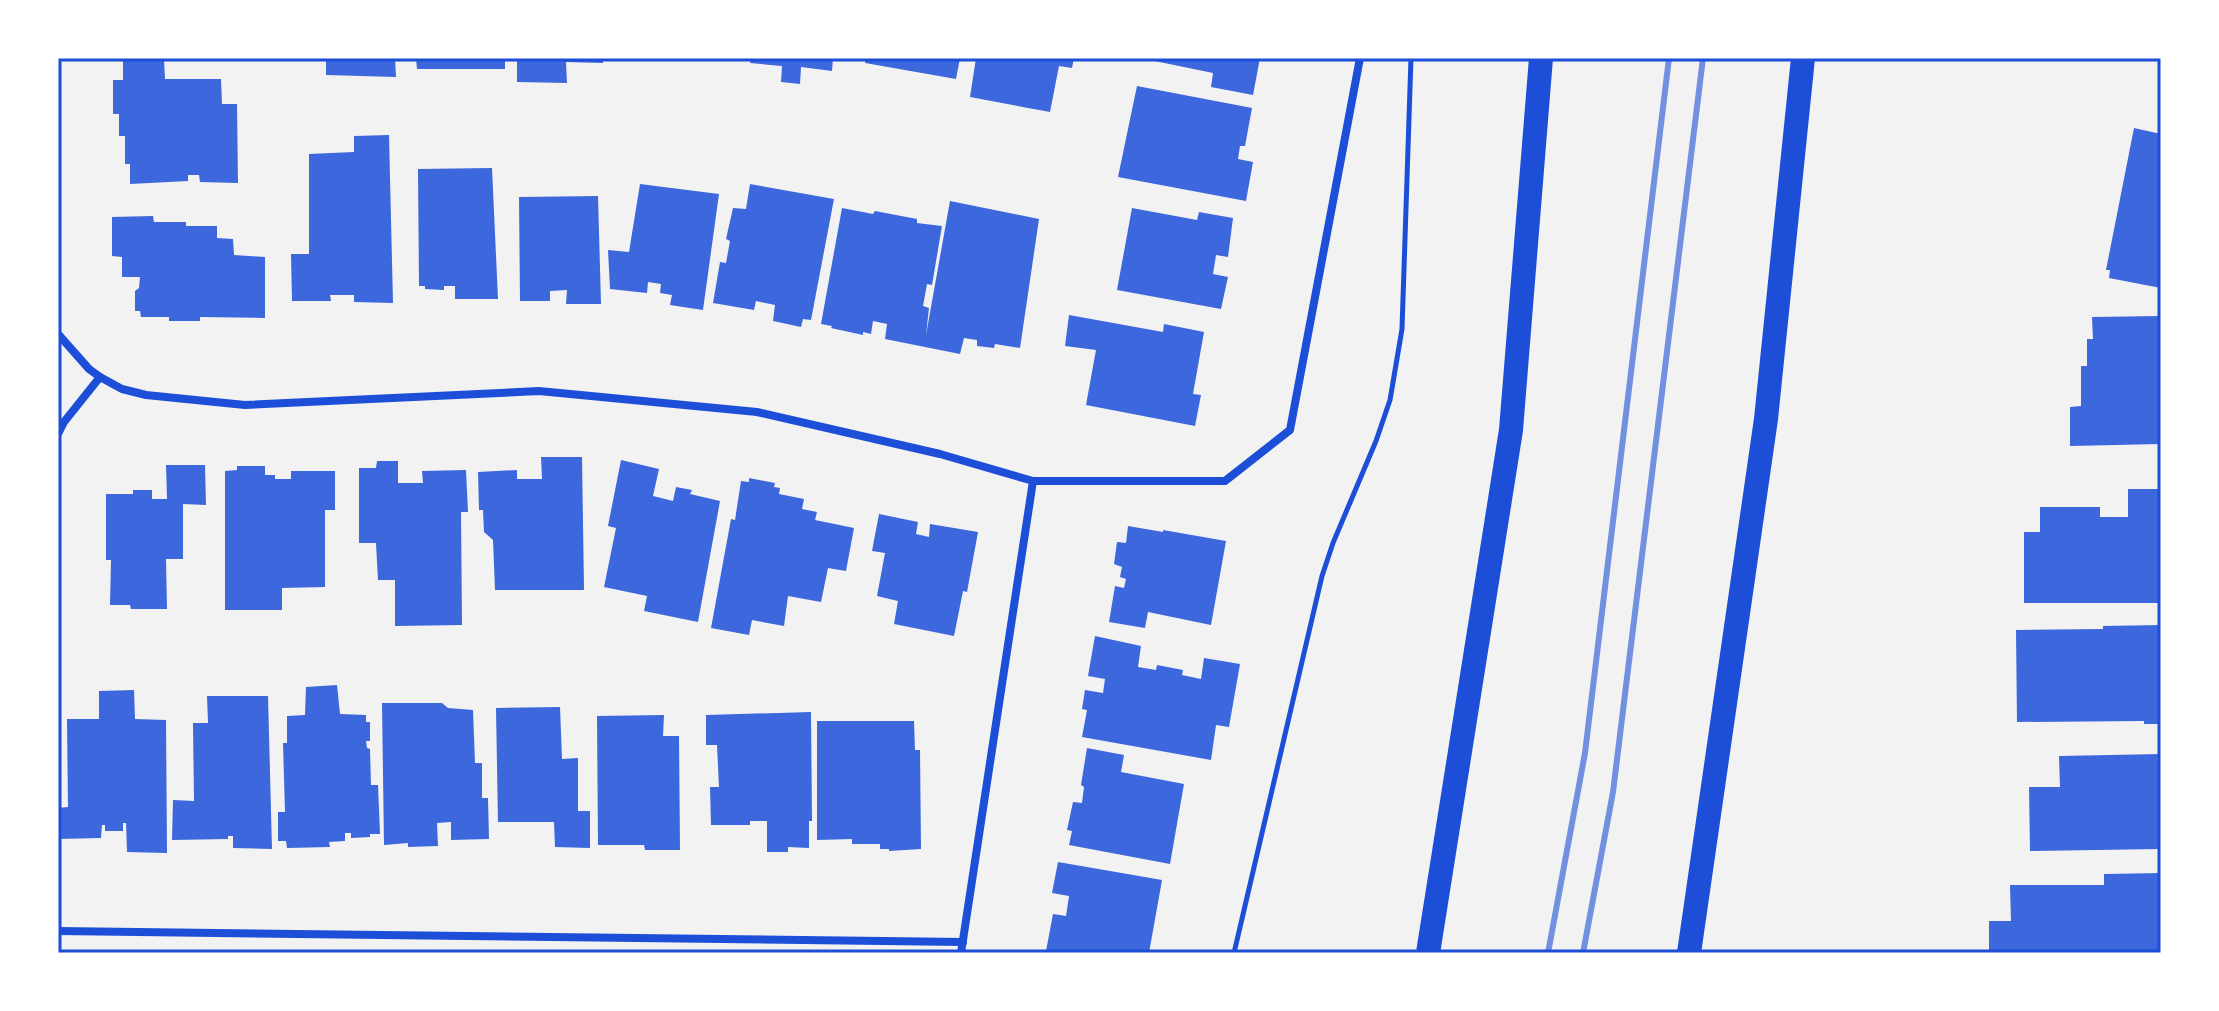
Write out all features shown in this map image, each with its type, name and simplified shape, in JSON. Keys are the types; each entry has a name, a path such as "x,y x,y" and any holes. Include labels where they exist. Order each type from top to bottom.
{"highway":[{"path":"1428,953 1511,430 1541,58"},
{"path":"1689,953 1766,419 1803,58"}],"street":[{"path":"58,334 100,377 122,389 146,395 245,405 539,391 757,412 940,454 1033,481 1225,481 1290,430 1360,58"},
{"path":"58,434 100,377"},
{"path":"961,953 1033,481"},
{"path":"58,931 963,942"}],"path":[{"path":"1234,953 1322,576 1390,400 1402,329 1411,58"}],"building":[{"path":"326,58 395,58 396,77 326,75"},
{"path":"416,58 505,58 505,69 417,69"},
{"path":"517,58 603,58 603,63 566,62 567,83 517,82"},
{"path":"751,58 833,58 832,71 801,67 800,84 781,82 782,66 750,63"},
{"path":"866,58 960,58 956,79 865,63"},
{"path":"976,58 1074,58 1072,68 1059,66 1050,112 970,97"},
{"path":"1140,58 1260,58 1253,95 1211,87 1213,73"},
{"path":"123,59 164,59 165,79 221,79 222,104 237,104 238,183 200,182 199,175 188,175 188,181 130,184 130,164 125,164 125,136 119,136 119,114 113,114 113,80 123,80"},
{"path":"1137,86 1252,108 1245,146 1240,146 1238,159 1253,162 1246,201 1118,177"},
{"path":"2134,128 2161,134 2161,288 2109,278 2110,270 2106,270"},
{"path":"389,135 393,303 354,302 354,295 330,295 331,301 292,301 291,254 309,254 309,154 354,152 354,136"},
{"path":"492,168 498,299 455,299 455,286 444,286 444,290 419,286 418,169"},
{"path":"640,184 719,194 703,310 670,305 672,295 660,293 661,284 648,282 647,293 610,289 608,250 629,252"},
{"path":"750,184 834,199 811,320 803,319 801,327 773,321 775,305 756,301 754,310 713,303 720,262 726,263 730,241 726,239 733,208 746,209"},
{"path":"598,196 601,304 566,304 567,290 550,291 550,301 520,301 519,197"},
{"path":"950,201 1039,219 1020,348 995,344 994,348 977,346 977,340 964,338 960,354 885,339 887,324 873,321 871,334 863,332 863,335 821,324 842,208 873,214 875,211 917,219 917,223 942,226 932,285 927,284 923,306 929,308 926,335"},
{"path":"1132,208 1197,220 1199,212 1233,218 1228,257 1216,255 1213,274 1228,277 1221,309 1117,290"},
{"path":"153,216 154,222 217,226 217,238 233,239 234,255 265,257 265,318 200,317 200,321 169,321 169,317 141,317 140,311 135,311 135,291 139,288 140,277 122,277 122,257 112,256 112,217"},
{"path":"1069,315 1163,332 1164,324 1204,332 1193,394 1201,395 1195,426 1086,405 1096,350 1065,346"},
{"path":"2161,316 2161,444 2070,446 2070,407 2081,406 2081,366 2087,366 2087,339 2093,339 2092,317"},
{"path":"541,457 582,457 584,590 495,590 493,540 484,532 483,510 479,510 478,472 517,470 517,479 542,479"},
{"path":"621,460 659,469 653,496 673,501 676,487 692,490 690,494 720,501 698,622 644,611 647,596 604,587 616,528 608,526"},
{"path":"377,461 398,461 398,483 423,483 422,471 466,470 468,512 461,512 462,625 395,626 395,580 378,580 376,543 359,543 359,468 376,468"},
{"path":"166,465 205,465 206,505 183,504 183,559 166,559 167,609 131,609 130,605 110,605 111,560 106,560 106,494 152,490 152,499 167,499"},
{"path":"237,466 265,466 265,475 275,475 275,479 291,479 291,471 335,471 335,510 325,510 325,587 282,588 282,610 225,610 225,471 237,470"},
{"path":"749,478 775,483 774,487 780,488 779,494 804,499 802,509 817,512 815,520 854,528 846,571 828,568 821,602 788,596 784,626 752,620 749,635 711,628 731,519 735,520 741,481 749,482"},
{"path":"2128,489 2161,489 2161,603 2024,603 2024,532 2040,532 2040,507 2100,507 2100,517 2128,517"},
{"path":"879,514 918,522 916,534 929,537 930,524 978,532 967,592 963,591 954,636 894,624 898,601 877,596 885,553 872,551"},
{"path":"1128,526 1226,541 1211,625 1148,612 1145,628 1109,622 1115,586 1124,588 1126,579 1120,577 1122,567 1114,564 1117,542 1126,543"},
{"path":"2161,625 2161,673 2158,673 2158,684 2161,684 2161,724 2144,724 2144,721 2017,722 2016,630"},
{"path":"1095,636 1141,646 1138,667 1156,670 1157,665 1183,670 1182,675 1201,679 1204,658 1240,664 1229,727 1216,725 1211,760 1082,737 1087,710 1082,709 1085,690 1103,693 1105,679 1088,676"},
{"path":"337,685 340,714 366,715 366,722 370,722 370,741 366,741 370,749 371,785 378,785 380,834 351,838 351,833 345,833 345,841 329,842 330,847 287,848 286,841 278,841 278,812 285,812 283,743 287,743 287,716 305,715 306,687"},
{"path":"134,690 135,719 166,720 167,853 127,852 126,823 123,823 123,831 105,831 105,825 102,825 101,838 58,839 58,808 68,807 67,719 99,719 99,691"},
{"path":"207,696 268,696 272,849 233,848 233,836 228,836 228,839 172,840 173,800 194,801 193,723 208,723"},
{"path":"382,703 442,703 448,708 473,710 475,763 482,763 482,798 488,798 489,839 451,840 451,822 437,823 438,846 408,847 408,843 384,845"},
{"path":"560,707 562,759 578,758 578,811 590,811 590,848 555,847 554,822 498,822 496,708"},
{"path":"811,712 812,821 809,821 809,848 788,847 788,852 767,852 767,821 750,821 750,825 711,825 710,787 719,787 717,745 706,745 706,715"},
{"path":"664,715 663,736 679,736 680,850 645,850 644,845 598,845 597,716"},
{"path":"817,721 914,721 915,750 920,750 921,849 889,851 880,849 880,844 852,844 852,839 817,840"},
{"path":"1087,748 1124,755 1121,772 1184,784 1170,864 1069,845 1072,831 1067,830 1073,802 1082,803 1084,787 1081,785"},
{"path":"2161,754 2161,849 2030,851 2029,787 2060,787 2059,756"},
{"path":"1058,862 1162,880 1149,953 1046,951 1053,914 1066,916 1069,896 1052,893"},
{"path":"2161,873 2161,953 1989,953 1989,921 2011,921 2010,885 2104,885 2104,874"}],"railway":[{"path":"1548,953 1585,753 1669,58"},
{"path":"1583,953 1613,792 1703,58"}]}
